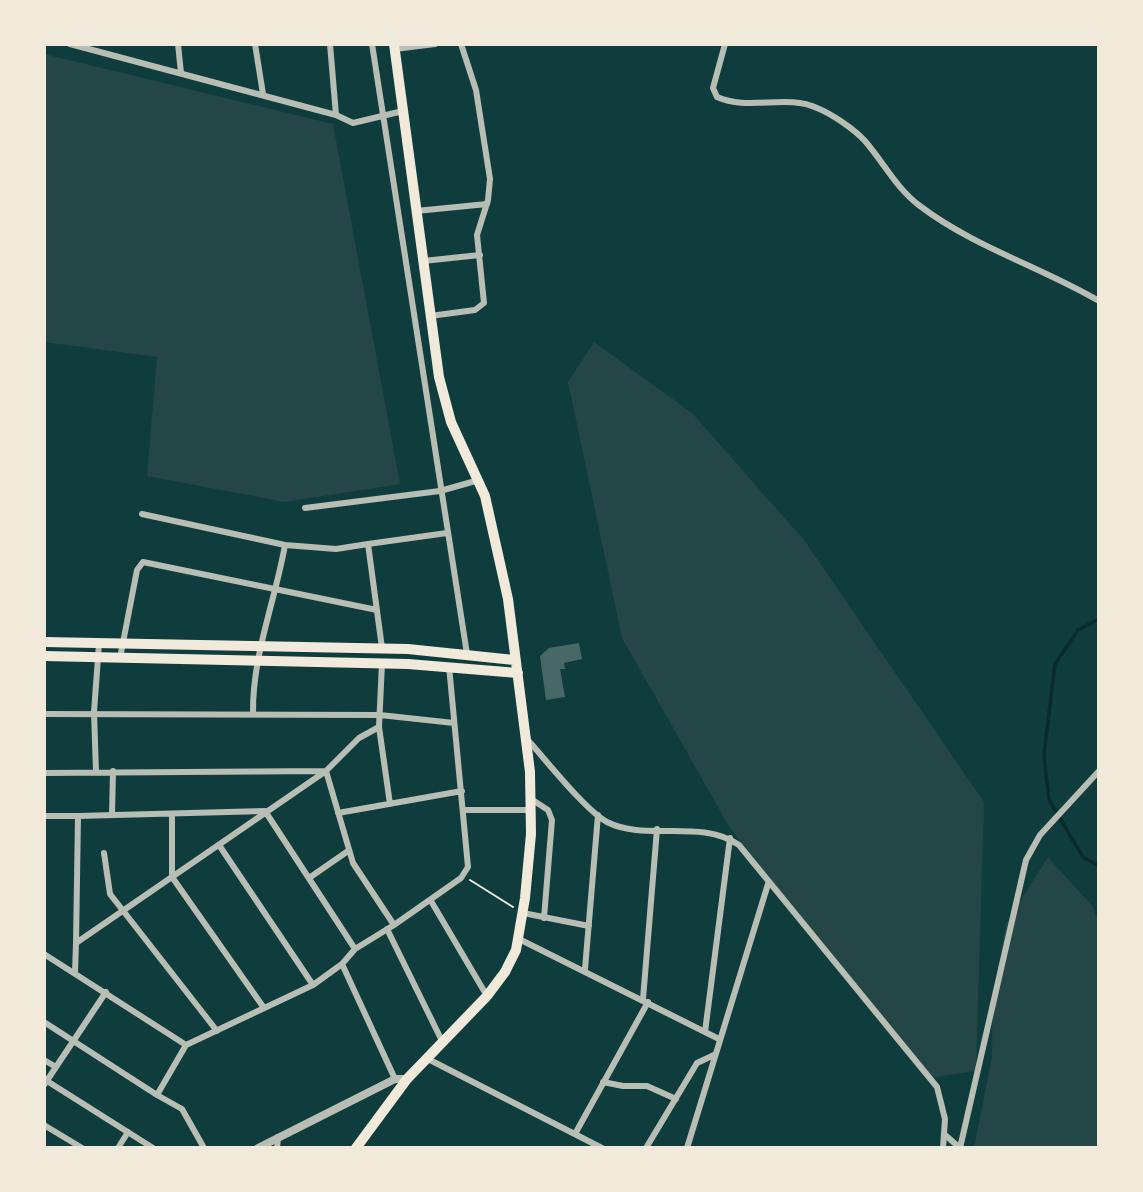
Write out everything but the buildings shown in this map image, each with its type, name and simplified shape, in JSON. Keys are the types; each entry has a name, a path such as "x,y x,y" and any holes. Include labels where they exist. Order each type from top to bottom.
{"main road":[{"path":"356,1148 407,1079 486,996 505,972 519,939 531,804 519,673 514,660 500,556 479,480 451,422 435,353 394,47"},
{"path":"44,642 262,649 408,649 514,660"},
{"path":"408,649 408,664"},
{"path":"44,656 382,663 519,673"}],"street":[{"path":"70,44 263,94 336,115 353,123 403,111"},
{"path":"178,44 181,73"},
{"path":"255,44 263,94"},
{"path":"330,44 336,115"},
{"path":"372,44 467,654"},
{"path":"394,47 435,44"},
{"path":"430,316 471,311 483,305 478,230 487,204 490,179 476,90 461,44"},
{"path":"725,44 713,88 717,97 738,102 817,107 863,139 892,179 922,208 996,250 1099,301"},
{"path":"416,211 487,204"},
{"path":"422,261 480,255"},
{"path":"421,356 435,353"},
{"path":"305,508 440,491 479,480"},
{"path":"142,514 285,545 337,549 447,533"},
{"path":"368,544 383,649"},
{"path":"253,714 256,661 262,649 277,590 285,545"},
{"path":"120,658 137,570 143,562 377,610"},
{"path":"96,772 94,712 99,644"},
{"path":"382,663 379,727 390,804"},
{"path":"157,1095 186,1045 313,985 342,964 355,949 431,901 463,876 468,867 449,666"},
{"path":"44,714 94,712 380,715 454,723"},
{"path":"76,943 265,811 326,772 359,738 379,727"},
{"path":"527,739 598,815 611,824 709,833 730,838 739,845 768,884 937,1087 944,1104 943,1148"},
{"path":"112,815 113,771"},
{"path":"944,1134 960,1148 1023,872 1040,835 1099,771"},
{"path":"44,773 326,772"},
{"path":"326,772 348,851 391,927 442,1041"},
{"path":"338,813 462,791"},
{"path":"464,810 531,804 548,810 552,820 544,918"},
{"path":"44,816 265,811"},
{"path":"265,811 355,949"},
{"path":"172,814 172,877 264,1008"},
{"path":"585,969 598,815"},
{"path":"75,973 78,816"},
{"path":"575,1134 645,1001 657,829"},
{"path":"705,1032 730,838"},
{"path":"219,845 313,985"},
{"path":"309,878 348,851"},
{"path":"104,853 107,888 216,1031"},
{"path":"687,1148 768,884"},
{"path":"431,901 486,996"},
{"path":"523,913 589,926"},
{"path":"519,939 585,969 719,1039"},
{"path":"44,954 186,1045"},
{"path":"342,964 395,1079"},
{"path":"106,992 45,1083 153,1148"},
{"path":"44,1022 181,1109 204,1148"},
{"path":"646,1148 697,1063 714,1055"},
{"path":"426,1058 602,1148"},
{"path":"44,1060 56,1067"},
{"path":"258,1148 395,1079 407,1079"},
{"path":"603,1082 623,1086 647,1086 676,1099"},
{"path":"44,1125 82,1148"},
{"path":"118,1148 128,1132"},
{"path":"277,1148 278,1137"}],"path":[{"path":"463,876 523,913"}],"shaded area":[{"path":"44,54 333,124 400,484 285,502 147,476 157,357 44,342"},
{"path":"594,342 692,413 804,540 984,802 976,1071 929,1078 730,828 622,638 568,382"},
{"path":"1048,857 1092,906 1099,922 1099,1148 974,1148 992,1057 993,997 1006,924"}],"waterway":[{"path":"1099,619 1078,630 1055,664 1044,755 1049,800 1083,857 1099,866"}]}
